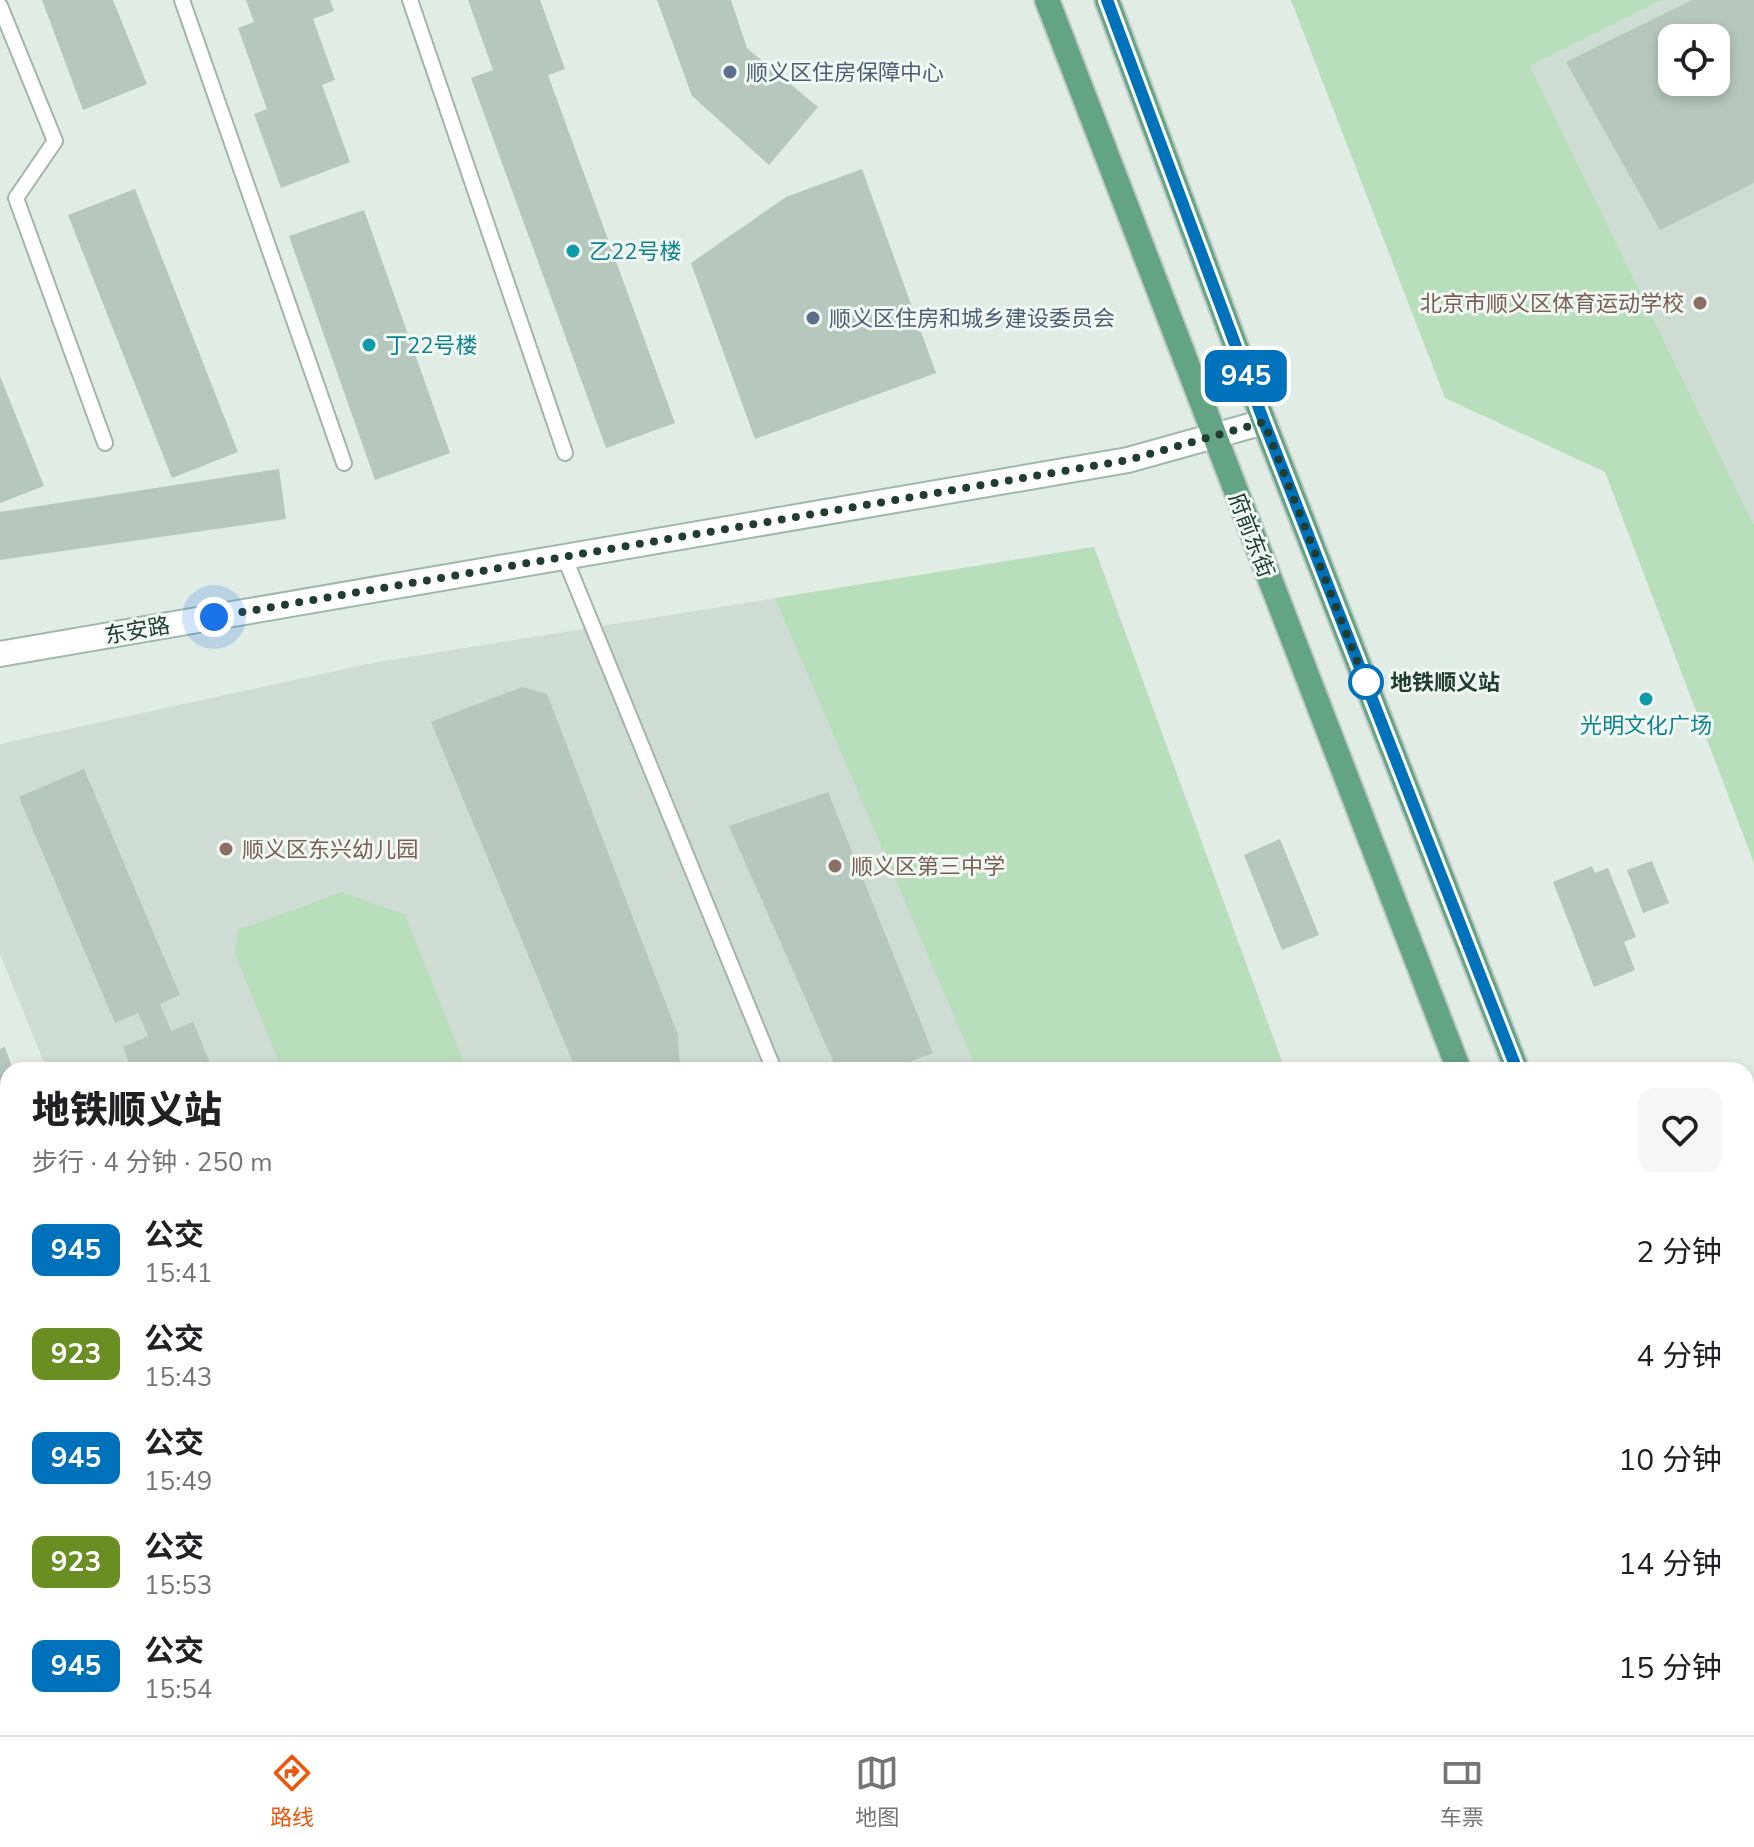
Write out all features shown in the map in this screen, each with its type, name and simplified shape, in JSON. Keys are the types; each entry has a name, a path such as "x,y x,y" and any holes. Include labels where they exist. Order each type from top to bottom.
{"main road":[{"name":"府前东街","path":"1047,0 1456,1062"},
{"path":"1107,0 1264,422 1514,1062"}],"street":[{"name":"东安路","path":"0,654 1128,460 1264,422"}],"lane":[{"path":"182,0 344,463"},
{"path":"410,0 565,453"},
{"path":"0,6 55,141 16,198 105,443"},
{"path":"564,556 771,1062"}],"shaded area":[{"name":"北京市顺义区体育运动学校","path":"1662,0 1754,0 1754,525 1530,66"},
{"name":"顺义区第三中学","path":"1094,547 1282,1062 44,1062 0,954 0,744 377,662"}],"green space":[{"path":"1291,0 1662,0 1530,66 1754,525 1754,863 1605,472 1445,398"},
{"path":"1094,547 1282,1062 974,1062 775,598"},
{"path":"342,892 405,915 464,1062 279,1062 235,954 238,930"}],"building":[{"path":"42,0 113,0 147,84 83,110"},
{"path":"246,0 330,0 334,11 313,19 335,80 322,85 350,162 281,188 254,114 267,109 238,28 254,22"},
{"name":"乙22号楼","path":"468,0 540,0 565,69 548,75 675,423 606,448 471,78 493,70"},
{"name":"顺义区住房保障中心","path":"657,0 731,0 747,48 818,107 769,165 692,96"},
{"path":"1692,0 1754,0 1754,183 1660,230 1566,62"},
{"name":"顺义区住房和城乡建设委员会","path":"862,169 936,373 755,439 691,263 786,197"},
{"path":"135,189 238,452 172,478 68,215"},
{"name":"丁22号楼","path":"364,210 450,453 375,480 289,236"},
{"path":"0,376 44,486 0,503"},
{"path":"279,469 286,519 0,560 0,512"},
{"path":"522,687 547,694 678,1035 680,1062 573,1062 431,722"},
{"path":"84,769 180,995 160,1004 171,1031 193,1022 210,1062 129,1062 123,1047 148,1036 138,1013 115,1023 19,797"},
{"path":"828,792 933,1053 909,1062 833,1062 729,826"},
{"path":"1280,839 1319,935 1282,950 1244,855"},
{"path":"1652,861 1669,903 1643,913 1627,870"},
{"path":"1592,866 1595,873 1608,868 1636,937 1624,942 1635,970 1594,987 1553,882"},
{"path":"5,1047 10,1062 0,1062 0,1049"}],"bus line":[{"name":"945","path":"1107,0 1222,313 1514,1062"}],"place":[{"name":"顺义区住房保障中心","path":"730,72"},
{"name":"乙22号楼","path":"573,251"},
{"name":"北京市顺义区体育运动学校","path":"1700,303"},
{"name":"顺义区住房和城乡建设委员会","path":"813,318"},
{"name":"丁22号楼","path":"369,345"},
{"name":"地铁顺义站","path":"1366,682"},
{"name":"光明文化广场","path":"1646,699"},
{"name":"顺义区东兴幼儿园","path":"226,849"},
{"name":"顺义区第三中学","path":"835,866"}],"route":[{"path":"214,617 1128,460 1264,422 1368,689 1366,682"}]}
